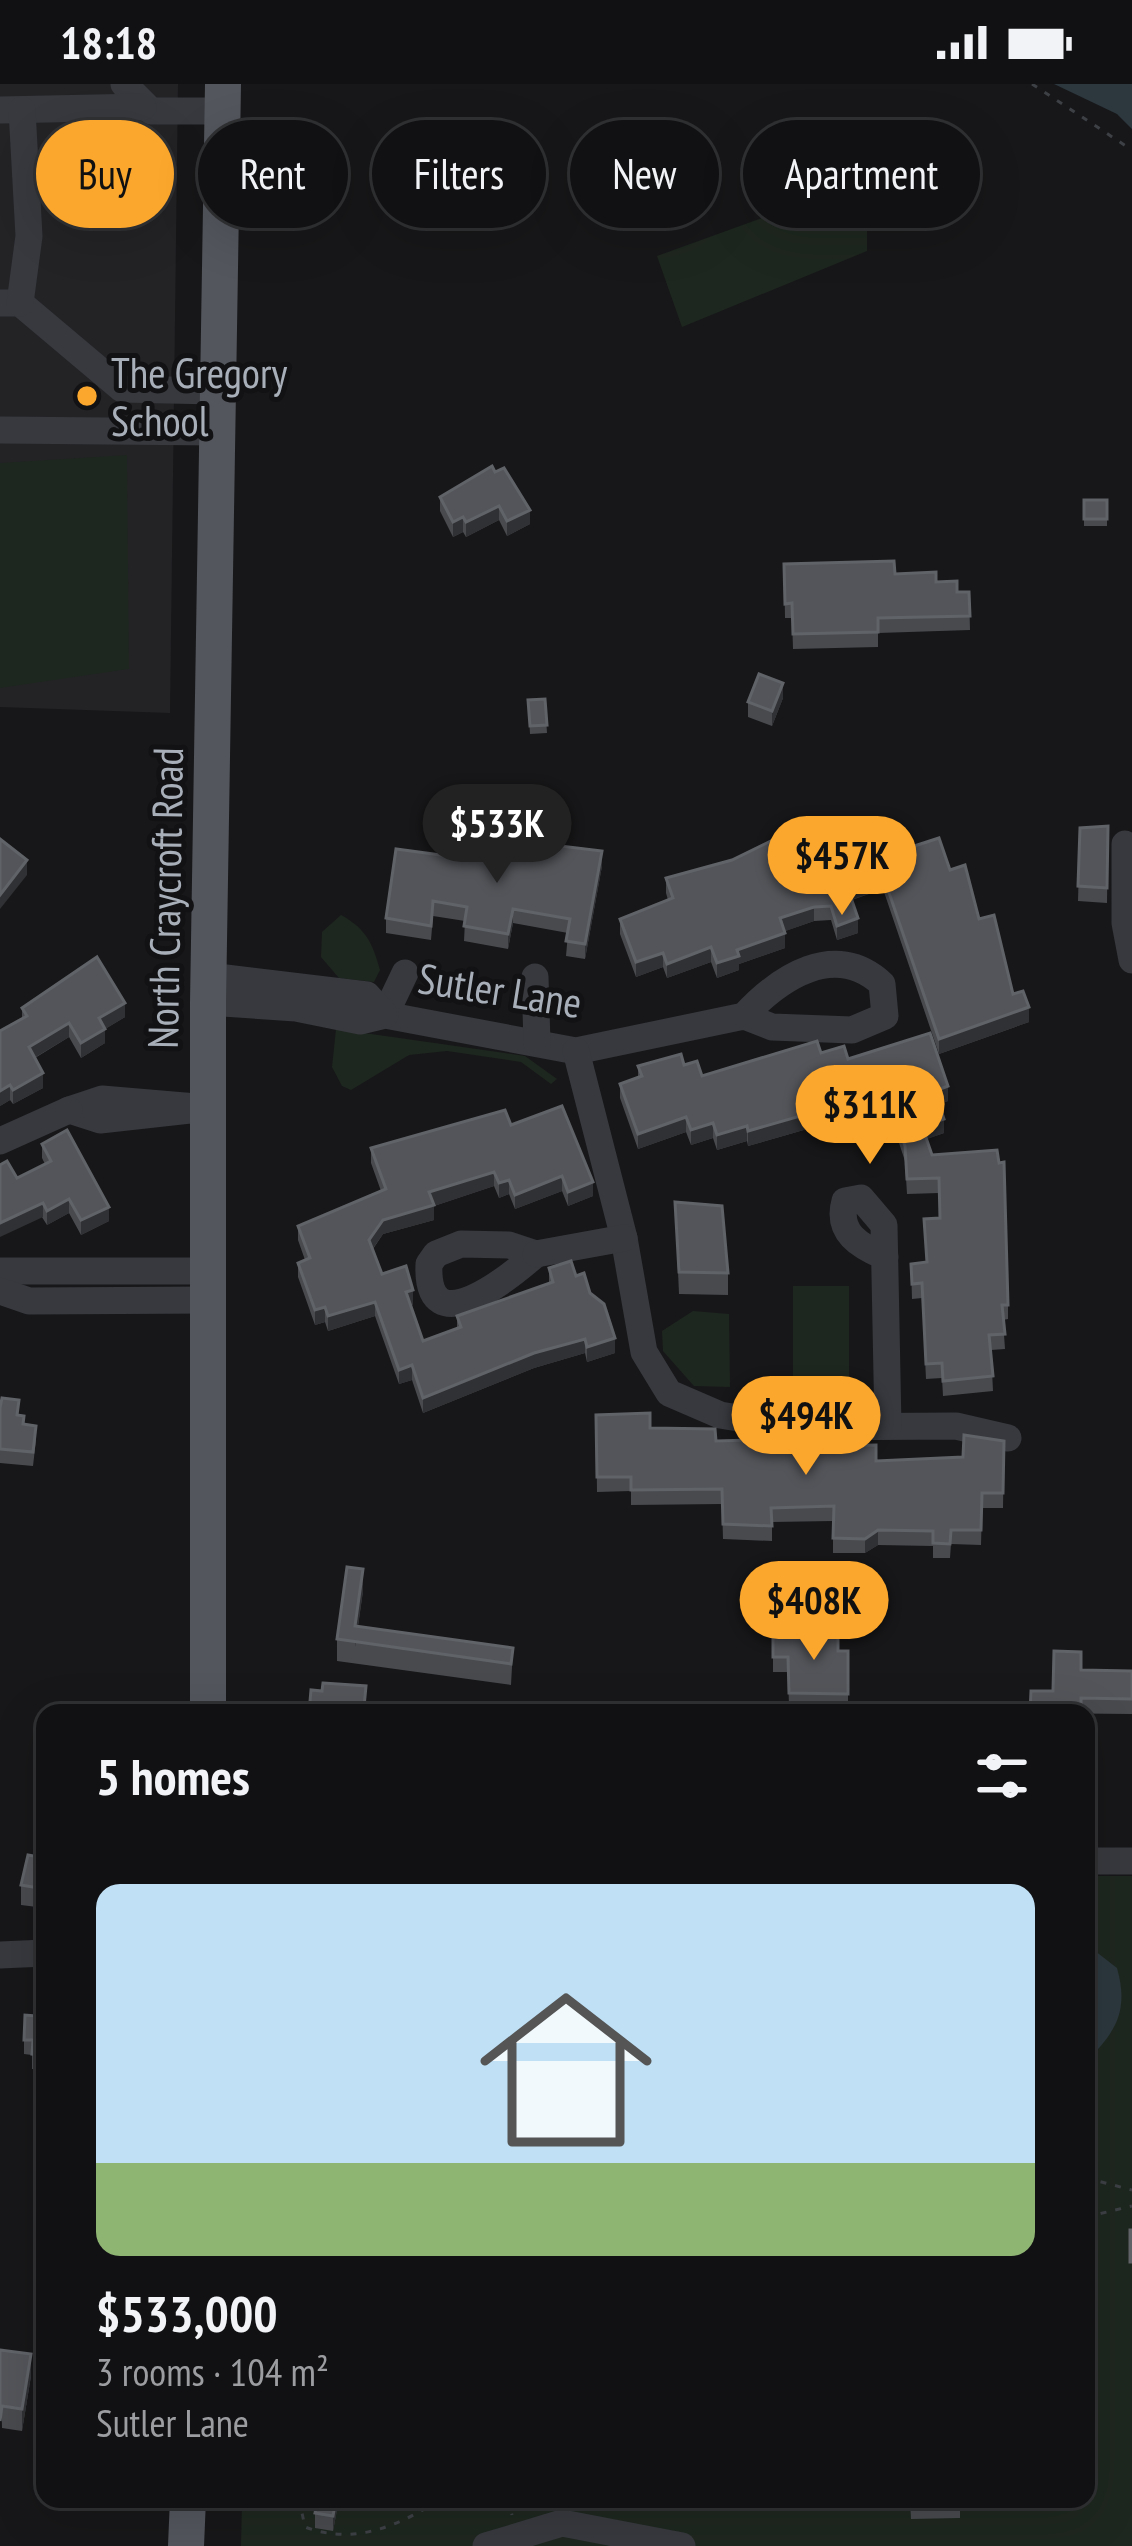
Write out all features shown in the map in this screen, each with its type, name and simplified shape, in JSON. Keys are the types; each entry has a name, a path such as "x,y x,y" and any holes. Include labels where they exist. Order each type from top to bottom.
{"main road":[{"name":"North Craycroft Road","path":"208,1704 208,989 222,98"},
{"path":"186,2546 188,2508"}],"street":[{"path":"124,84 142,107"},
{"path":"216,391 122,389 10,303 29,236 11,110 142,107 222,98"},
{"path":"0,430 216,432"},
{"path":"1125,844 1125,923 1132,960"},
{"name":"Sutler Lane","path":"208,989 360,1021 385,1015 576,1051 744,1016 783,980 827,965 859,967 872,975 882,984 886,1002 885,1016 852,1030 772,1027 744,1016"},
{"path":"385,1015 405,974"},
{"path":"535,976 537,1043"},
{"path":"576,1051 624,1238 644,1352 669,1393 720,1415 793,1427 956,1426 1008,1438"},
{"path":"0,1141 102,1099 208,1108"},
{"path":"536,1254 624,1238"},
{"path":"885,1257 888,1426"},
{"path":"0,1271 211,1285"},
{"path":"0,1291 28,1301 211,1285"},
{"path":"1095,1861 1132,1861"},
{"path":"0,1954 36,1953"},
{"path":"486,2546 562,2523 682,2546"}],"path":[{"path":"1032,84 1132,150"},
{"path":"1095,2180 1132,2190"},
{"path":"1095,2215 1132,2206"},
{"path":"301,2508 305,2527 339,2543 399,2530 429,2508"}],"shaded area":[{"name":"The Gregory School","path":"0,84 178,84 170,713 0,707"},
{"path":"1054,84 1132,84 1132,129 1117,114"},
{"path":"743,225 867,228 867,251 682,327 657,256"},
{"path":"127,455 129,669 0,688 0,463"},
{"path":"341,915 371,944 380,970 374,982 339,978 321,957 322,932"},
{"path":"336,1029 525,1056 557,1079 551,1084 521,1062 447,1051 409,1055 351,1090 342,1086 332,1067"},
{"path":"793,1286 849,1286 849,1395 793,1395"},
{"path":"693,1311 729,1314 730,1387 694,1386 663,1351 662,1331"},
{"path":"1095,1876 1132,1876 1132,2546 241,2546 242,2508 1095,2508"},
{"path":"1095,1951 1117,1968 1120,1983 1117,2020 1095,2052"}],"building":[{"path":"492,466 495,472 504,468 530,510 507,521 499,506 466,522 463,517 453,522 440,497"},
{"path":"1084,500 1107,500 1107,519 1084,519"},
{"path":"894,561 895,574 936,572 936,582 957,581 957,592 969,592 970,616 878,618 878,632 793,634 792,603 785,604 784,564"},
{"path":"759,674 783,683 772,711 748,702"},
{"path":"545,699 547,725 530,726 528,700"},
{"path":"1108,826 1107,888 1078,886 1080,828"},
{"path":"900,835 905,849 939,838 950,870 965,865 979,919 994,915 1013,994 1023,991 1029,1007 939,1039 883,875 847,886 858,918 837,926 831,906 814,907 780,918 785,933 737,950 739,956 717,963 711,947 667,964 663,953 636,962 620,919 673,898 666,878 732,860 773,840 785,840 788,850 826,837 836,864 882,849 879,842"},
{"path":"0,839 27,860 0,895"},
{"path":"527,842 602,851 585,944 566,941 570,919 513,909 508,934 464,926 467,907 433,901 431,926 386,918 396,849 441,855 440,844 506,856 508,848 526,852"},
{"path":"97,957 125,1003 99,1018 105,1029 81,1043 69,1023 29,1047 43,1073 13,1090 10,1085 0,1091 0,1031 27,1016 22,1008"},
{"path":"930,1033 948,1086 935,1091 944,1119 922,1126 932,1155 997,1150 999,1163 1004,1162 1008,1305 1002,1305 1005,1334 989,1335 993,1376 943,1381 942,1363 926,1364 922,1283 912,1284 911,1264 927,1262 924,1219 940,1218 939,1178 907,1179 905,1146 891,1105 848,1120 842,1104 717,1135 713,1123 691,1130 686,1117 638,1134 620,1084 642,1076 638,1066 681,1054 684,1065 697,1061 702,1076 817,1041 821,1053 844,1046 848,1059"},
{"path":"562,1106 593,1182 568,1192 562,1176 515,1195 509,1180 499,1183 494,1172 429,1192 434,1205 383,1220 369,1240 382,1274 406,1266 413,1290 406,1292 423,1341 461,1327 457,1316 553,1282 549,1268 571,1261 576,1276 584,1273 590,1293 604,1304 615,1338 587,1347 585,1339 534,1353 423,1398 412,1365 399,1370 375,1302 328,1316 325,1307 315,1310 298,1263 310,1258 298,1226 386,1189 371,1148 505,1110 511,1125"},
{"path":"67,1130 109,1207 81,1220 69,1199 47,1211 43,1203 0,1223 0,1165 7,1161 17,1178 51,1161 42,1144"},
{"path":"675,1202 722,1206 728,1273 679,1272"},
{"path":"2,1398 19,1400 17,1415 24,1416 23,1424 36,1426 33,1452 0,1449"},
{"path":"650,1413 650,1428 715,1429 716,1441 750,1440 750,1447 876,1445 876,1461 963,1457 964,1435 1004,1441 1003,1493 982,1493 981,1530 951,1530 950,1544 933,1543 933,1531 878,1530 865,1539 833,1538 834,1506 771,1508 772,1526 723,1524 722,1489 631,1490 631,1477 597,1477 596,1415"},
{"path":"347,1567 363,1569 355,1626 513,1648 511,1664 337,1639"},
{"path":"838,1633 838,1651 848,1651 848,1694 789,1693 788,1657 773,1657 773,1634"},
{"path":"1054,1651 1081,1652 1081,1670 1132,1671 1132,1699 1030,1704 1031,1691 1053,1691"},
{"path":"323,1683 366,1686 364,1704 310,1704 311,1690 322,1691"},
{"path":"28,1855 36,1856 36,1888 21,1885"},
{"path":"25,2015 36,2016 36,2054 32,2054 33,2040 24,2040"},
{"path":"0,2350 31,2354 22,2409 2,2406 0,2421"},
{"path":"316,2508 334,2508 333,2516 315,2513"}],"place":[{"name":"The Gregory School","path":"87,396"}]}
